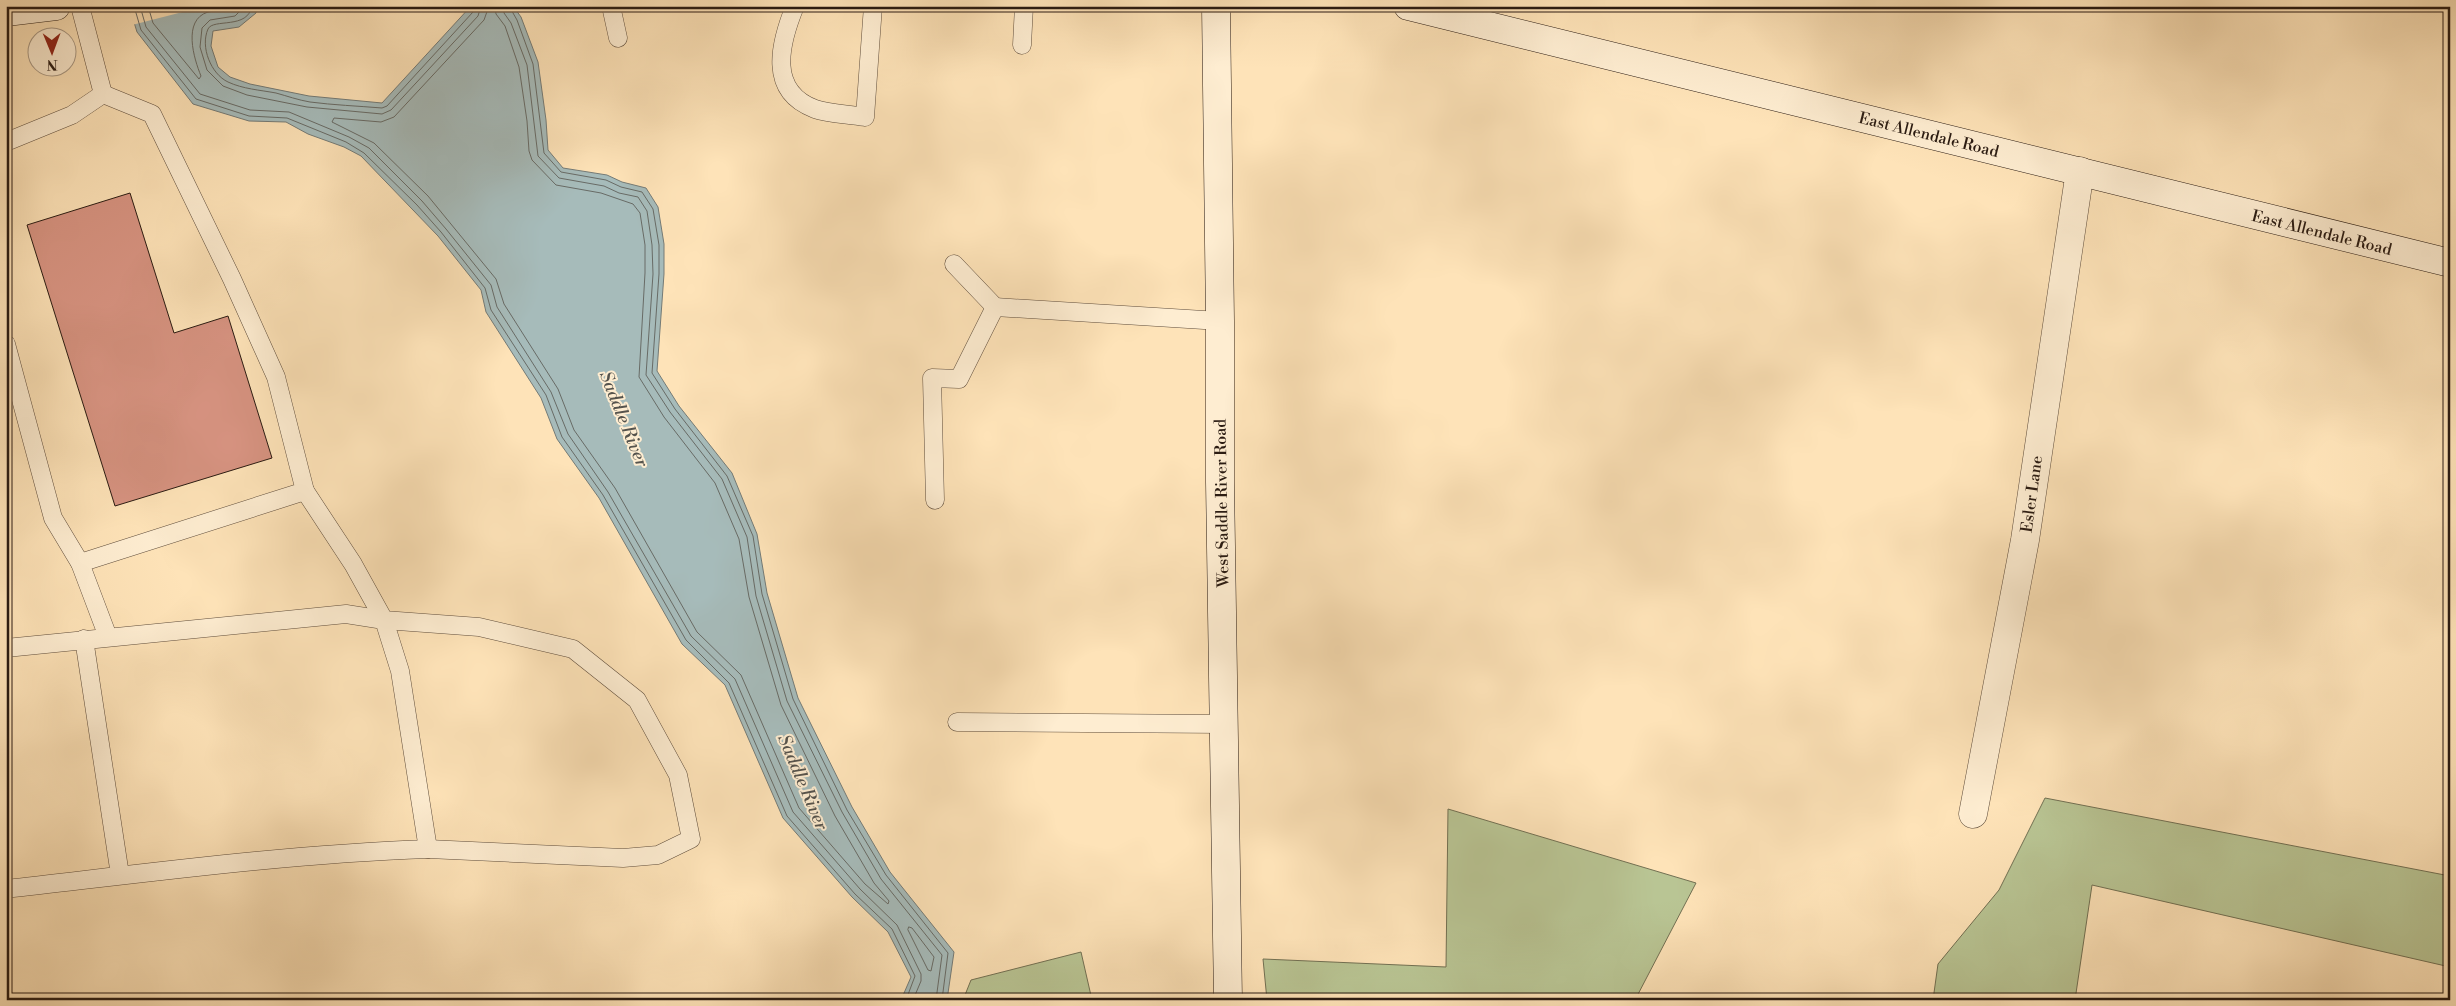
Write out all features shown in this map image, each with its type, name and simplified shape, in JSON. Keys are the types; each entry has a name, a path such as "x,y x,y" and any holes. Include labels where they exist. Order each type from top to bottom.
{"main road":[{"path":"6,12 56,6"},
{"name":"West Saddle River Road","path":"1216,6 1220,482 1228,1000"},
{"name":"East Allendale Road","path":"1408,6 2450,264"},
{"name":"Esler Lane","path":"1973,814 2025,540 2080,171"}],"lane":[{"path":"80,6 103,94"},
{"path":"611,6 618,38"},
{"path":"795,6 787,26 781,54 782,75 788,90 800,102 816,110 864,117 873,6"},
{"path":"1022,45 1024,6"},
{"path":"6,142 72,115 103,94"},
{"path":"103,94 152,114 232,279 276,377 305,491 354,564 384,620 400,671 428,849"},
{"path":"954,264 995,307 1220,321"},
{"path":"935,500 932,378 959,379 995,307"},
{"path":"6,344 53,518 80,563 108,637"},
{"path":"80,563 305,491"},
{"path":"6,648 346,614 384,620 479,627 573,649 637,700 678,774 691,839 658,855 623,858 428,849 382,851 192,866 6,889"},
{"path":"84,639 120,876"},
{"path":"958,722 1224,724"}],"green space":[{"path":"2045,798 2450,876 2450,967 2092,885 2075,1000 1933,1000 1938,964 1999,890"},
{"path":"1448,809 1696,883 1635,1000 1267,1000 1263,959 1446,967"},
{"path":"1081,952 1092,1000 963,1000 971,980"}],"water":[{"name":"Saddle River","path":"129,6 257,6 256,13 239,27 213,31 211,46 218,67 230,77 250,84 309,96 382,103 471,6 513,6 521,17 538,62 548,150 563,168 607,175 622,182 646,188 658,207 664,244 664,274 657,371 679,406 732,473 757,534 767,593 798,698 852,807 890,872 954,952 947,1000 901,1000 911,977 888,932 852,897 783,818 725,685 682,644 599,498 557,439 541,398 486,312 481,290 438,236 361,156 344,147 308,134 286,122 249,121 193,104 137,32"}],"pier":[{"path":"129,6 206,6 132,25"}],"building":[{"path":"130,193 174,333 228,316 272,458 115,506 27,225"}]}
